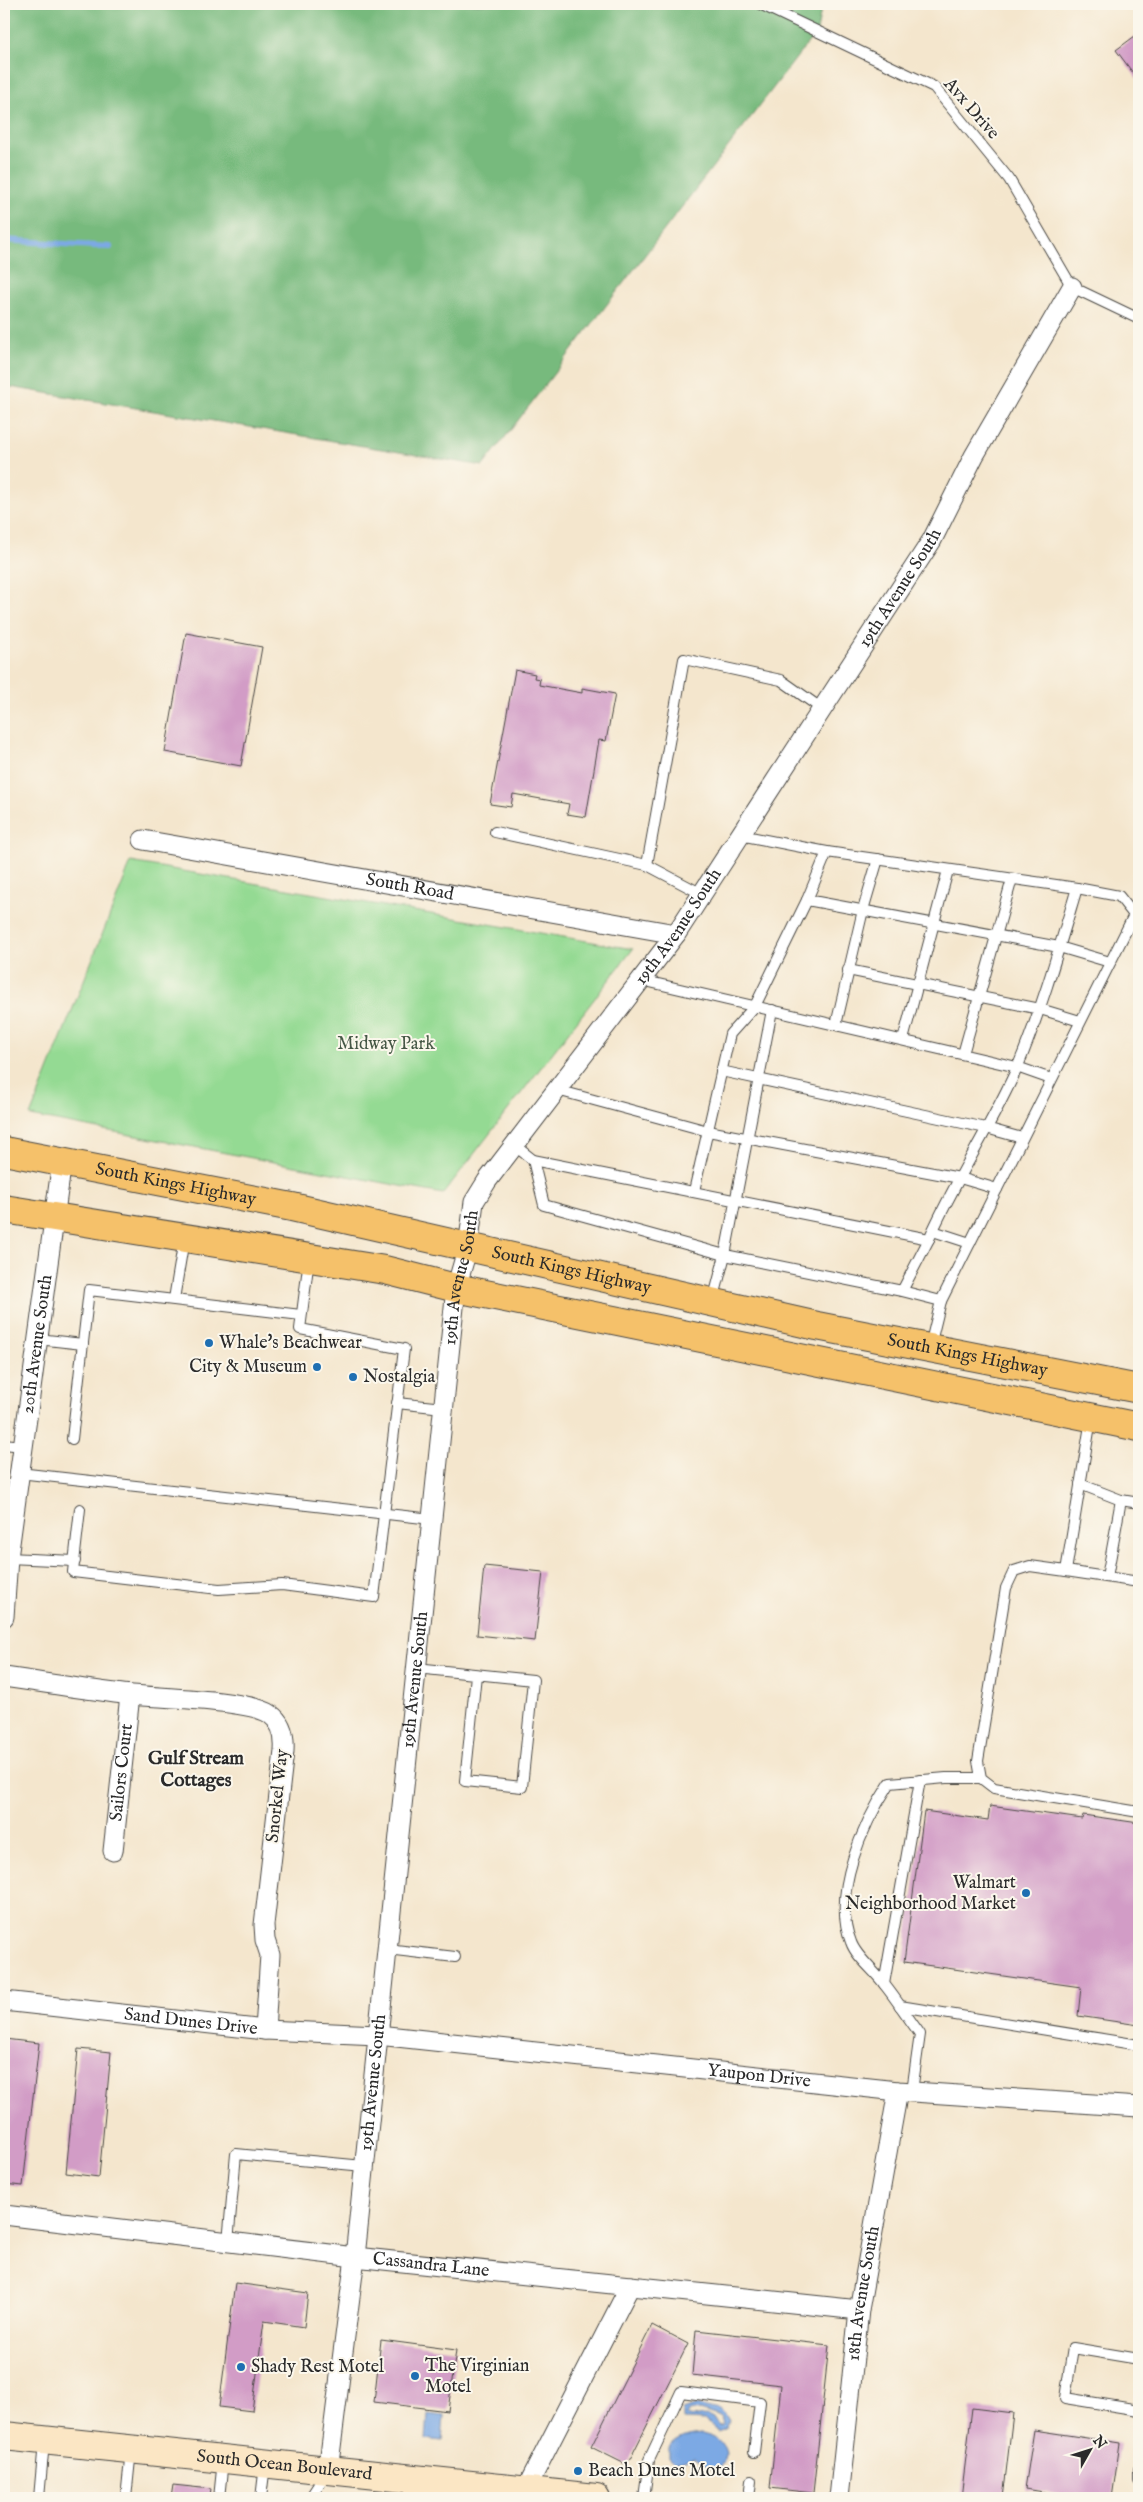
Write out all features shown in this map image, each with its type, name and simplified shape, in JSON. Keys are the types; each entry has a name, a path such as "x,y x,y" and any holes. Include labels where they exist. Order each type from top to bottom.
{"main road":[{"name":"South Kings Highway","path":"4,1151 292,1207 713,1302 930,1348 1139,1389"},
{"name":"South Kings Highway","path":"4,1209 54,1219 385,1270 456,1288 1139,1427"},
{"name":"South Ocean Boulevard","path":"4,2436 328,2471 523,2495 596,2498"}],"street":[{"name":"19th Avenue South","path":"328,2471 355,2257 456,1288 468,1247 474,1202 514,1145 676,934 932,540 974,456 1072,287"},
{"name":"South Road","path":"143,840 676,934"},
{"name":"20th Avenue South","path":"4,1617 6,1557 20,1473 62,1162"},
{"name":"Snorkel Way","path":"4,1677 130,1694 252,1707 272,1715 282,1730 284,1751 264,1925 265,1940 270,1955 265,2030"},
{"name":"Sailors Court","path":"113,1851 130,1694"},
{"name":"Sand Dunes Drive","path":"4,2001 265,2030 378,2035"},
{"name":"Yaupon Drive","path":"378,2035 905,2091 1139,2107"},
{"name":"18th Avenue South","path":"839,2498 859,2310 905,2091"},
{"name":"Cassandra Lane","path":"4,2215 355,2257 859,2310"},
{"path":"523,2495 630,2286"}],"lane":[{"name":"Avx Drive","path":"760,4 934,87 1008,179 1072,287"},
{"path":"1072,287 1139,320"},
{"path":"647,865 684,659 782,680 822,709"},
{"path":"495,832 647,865 702,894"},
{"path":"740,835 827,852 1077,888 1119,896 1134,914 941,1301 930,1348"},
{"path":"694,1191 730,1034 755,1006 807,900 827,852"},
{"path":"836,1025 863,910 878,859"},
{"path":"903,1040 932,922 948,870"},
{"path":"963,1054 1012,879"},
{"path":"902,1291 1017,1067 1040,1008 1077,888"},
{"path":"807,900 1059,947 1110,962"},
{"path":"848,970 1040,1008 1080,1021"},
{"path":"640,980 1017,1067 1051,1079"},
{"path":"713,1302 725,1255 772,1010"},
{"path":"722,1071 986,1128 1022,1138"},
{"path":"557,1090 708,1131 960,1178 997,1189"},
{"path":"514,1145 533,1160 970,1243"},
{"path":"533,1160 544,1205 725,1255 902,1291 941,1301"},
{"path":"174,1299 184,1239"},
{"path":"80,1509 73,1572 220,1589 282,1584 374,1597 404,1349 300,1329 309,1258"},
{"path":"72,1439 89,1290 301,1315"},
{"path":"38,1339 83,1344"},
{"path":"397,1403 443,1408"},
{"path":"1066,1571 1091,1418"},
{"path":"4,1444 23,1446"},
{"path":"20,1473 432,1519"},
{"path":"1080,1484 1121,1500 1139,1503"},
{"path":"1106,1577 1121,1500"},
{"path":"6,1557 75,1560"},
{"path":"981,1778 978,1761 1006,1588 1014,1571 1030,1566 1139,1582"},
{"path":"416,1668 533,1680 522,1787 465,1781 476,1675"},
{"path":"905,2091 920,2034 884,1984 851,1944 846,1925 846,1891 851,1867 872,1811 890,1783 981,1778 994,1788 1139,1812"},
{"path":"884,1984 920,1780"},
{"path":"387,1949 455,1957"},
{"path":"900,2006 1139,2045"},
{"path":"228,2242 236,2154 364,2166"},
{"path":"1139,2359 1073,2348 1065,2398 1139,2410"},
{"path":"644,2498 649,2460 681,2392 760,2402 754,2452"},
{"path":"39,2498 44,2441"},
{"path":"126,2498 131,2450"},
{"path":"219,2498 223,2460"},
{"path":"261,2498 265,2464"},
{"path":"1139,2469 1139,2480"},
{"path":"310,2498 328,2471"},
{"path":"749,2498 751,2481"}],"green space":[{"path":"4,4 822,4 817,31 483,466 4,386"},
{"name":"Midway Park","path":"131,862 633,949 443,1194 30,1116"}],"water":[{"path":"697,2405 719,2410 729,2420 727,2428 718,2431 706,2421 683,2420 683,2410","holes":["699,2410 721,2417 723,2424 719,2425 710,2417 695,2418 686,2416 689,2412"]},
{"path":"428,2414 444,2416 442,2441 426,2439"},
{"path":"701,2434 717,2440 726,2450 727,2454 719,2468 712,2469 694,2457 674,2463 669,2458 669,2448 680,2439"}],"building":[{"path":"1139,33 1139,81 1116,50"},
{"path":"186,633 262,647 241,766 165,752"},
{"path":"515,670 535,674 534,678 540,679 539,685 582,693 582,688 615,694 606,741 599,740 586,817 567,814 569,804 513,794 511,807 490,804"},
{"path":"484,1566 543,1572 535,1641 477,1635"},
{"name":"Walmart Neighborhood Market","path":"990,1806 1082,1819 1083,1815 1139,1823 1139,2025 1078,2016 1081,1987 904,1962 924,1811 988,1820"},
{"path":"4,2039 39,2043 23,2186 4,2184"},
{"path":"78,2049 111,2052 99,2177 66,2173"},
{"name":"Shady Rest Motel","path":"235,2283 308,2293 304,2327 264,2321 252,2411 219,2407"},
{"path":"652,2325 688,2344 627,2465 591,2447"},
{"path":"696,2330 829,2345 813,2493 770,2488 781,2385 692,2375"},
{"name":"The Virginian Motel","path":"381,2340 456,2350 448,2411 374,2402"},
{"path":"972,2408 1013,2413 1003,2498 961,2498"},
{"path":"1034,2430 1120,2443 1112,2498 1082,2498 1025,2489"},
{"path":"173,2485 211,2489 210,2498 171,2498"}],"waterway":[{"path":"4,240 110,247"}],"place":[{"name":"Whale's Beachwear","path":"209,1343"},
{"name":"City & Museum","path":"317,1367"},
{"name":"Nostalgia","path":"353,1377"},
{"name":"Walmart Neighborhood Market","path":"1026,1893"},
{"name":"Shady Rest Motel","path":"241,2367"},
{"name":"The Virginian Motel","path":"415,2376"},
{"name":"Beach Dunes Motel","path":"578,2471"}],"district":[{"name":"Gulf Stream Cottages","path":"196,1770"}]}
